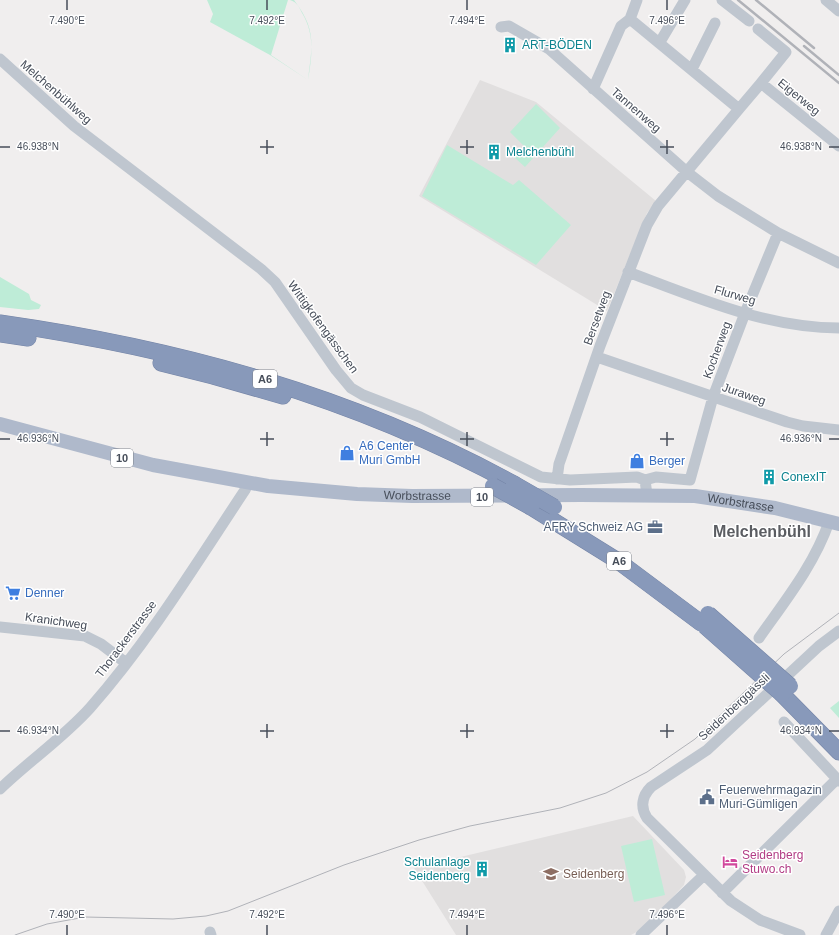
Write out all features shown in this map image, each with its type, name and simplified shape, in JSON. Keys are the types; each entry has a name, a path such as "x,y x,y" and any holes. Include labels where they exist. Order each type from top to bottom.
{"highway":[{"name":"A6","path":"0,323 146,349 261,378 329,400 396,427 446,450 514,484 554,507 643,565 839,736"},
{"name":"A6","path":"0,334 136,358 207,374 325,411 381,432 435,456 531,507 618,561 705,619"},
{"name":"A6","path":"786,690 839,752"}],"main road":[{"name":"Worbstrasse","path":"0,424 152,465 248,483 357,494 412,496 695,496 741,502 834,523"}],"street":[{"path":"593,89 621,26 630,19 637,0"},
{"path":"660,42 685,0"},
{"path":"722,0 749,22"},
{"path":"826,0 839,11"},
{"path":"630,19 660,42 739,109"},
{"path":"692,69 715,23"},
{"name":"Tannenweg","path":"501,27 509,26 549,49 686,172 718,196 778,233 839,263"},
{"name":"Eigerweg","path":"739,109 786,52 758,29"},
{"name":"Melchenbühlweg","path":"0,59 95,143"},
{"name":"Eigerweg","path":"761,83 839,146"},
{"name":"Bersetweg","path":"557,479 559,464 597,357 639,242 652,215 739,109"},
{"name":"Wittigkofengässchen","path":"95,143 275,282 336,370 351,388 363,395 427,420 541,477 557,479"},
{"name":"Kocherweg","path":"645,480 656,477 690,480 713,397 745,312 778,233"},
{"name":"Flurweg","path":"628,272 745,312 797,325 839,328"},
{"name":"Juraweg","path":"597,357 787,422 803,426 839,430"},
{"path":"557,479 637,477 645,480 647,495"},
{"name":"Thorackerstrasse","path":"1,785 78,720 126,663 174,597 245,490 248,483"},
{"path":"759,638 806,570 834,523"},
{"name":"Kranichweg","path":"0,627 85,636 101,644 126,663"},
{"name":"Seidenberggässli","path":"703,876 647,818 643,809 644,797 655,784 694,760 727,734 814,651 839,631"},
{"path":"722,893 838,780 784,722"},
{"path":"641,935 703,876 722,893 774,931 800,935"},
{"path":"826,935 839,910"}],"shaded area":[{"path":"480,80 536,102 656,201 647,213 607,311 419,196"},
{"name":"Seidenberg","path":"633,816 684,870 686,877 684,885 644,928 631,935 456,935 414,868"}],"green space":[{"path":"207,0 288,0 271,55 308,80 270,55 210,22 213,14"},
{"path":"301,11 310,29 311,36"},
{"path":"536,104 560,128 525,167 514,157 524,146 510,132"},
{"path":"447,145 513,185 519,180 571,225 536,265 422,196"},
{"path":"0,277 29,294 31,300 41,305 39,309 28,310 0,307"},
{"path":"839,701 839,718 830,708"},
{"path":"652,839 665,895 634,902 621,846"}],"tram line":[{"path":"15,935 47,924 85,917 173,919 206,916 228,911 344,865 419,840 470,826 560,808 606,793 647,772 695,739 784,654 839,613"}],"railway":[{"path":"738,0 839,83"},
{"path":"756,0 814,48"},
{"path":"804,46 839,75"}],"place":[{"name":"ART-BÖDEN","path":"510,45"},
{"name":"Melchenbühl","path":"494,152"},
{"name":"A6 Center Muri GmbH","path":"347,453"},
{"name":"Berger","path":"637,461"},
{"name":"ConexIT","path":"769,477"},
{"name":"AFRY Schweiz AG","path":"655,527"},
{"name":"Denner","path":"13,593"},
{"name":"Feuerwehrmagazin Muri-Gümligen","path":"707,797"},
{"name":"Seidenberg Stuwo.ch","path":"730,862"},
{"name":"Schulanlage Seidenberg","path":"482,869"},
{"name":"Seidenberg","path":"551,874"}],"district":[{"name":"Melchenbühl","path":"762,531"}]}
